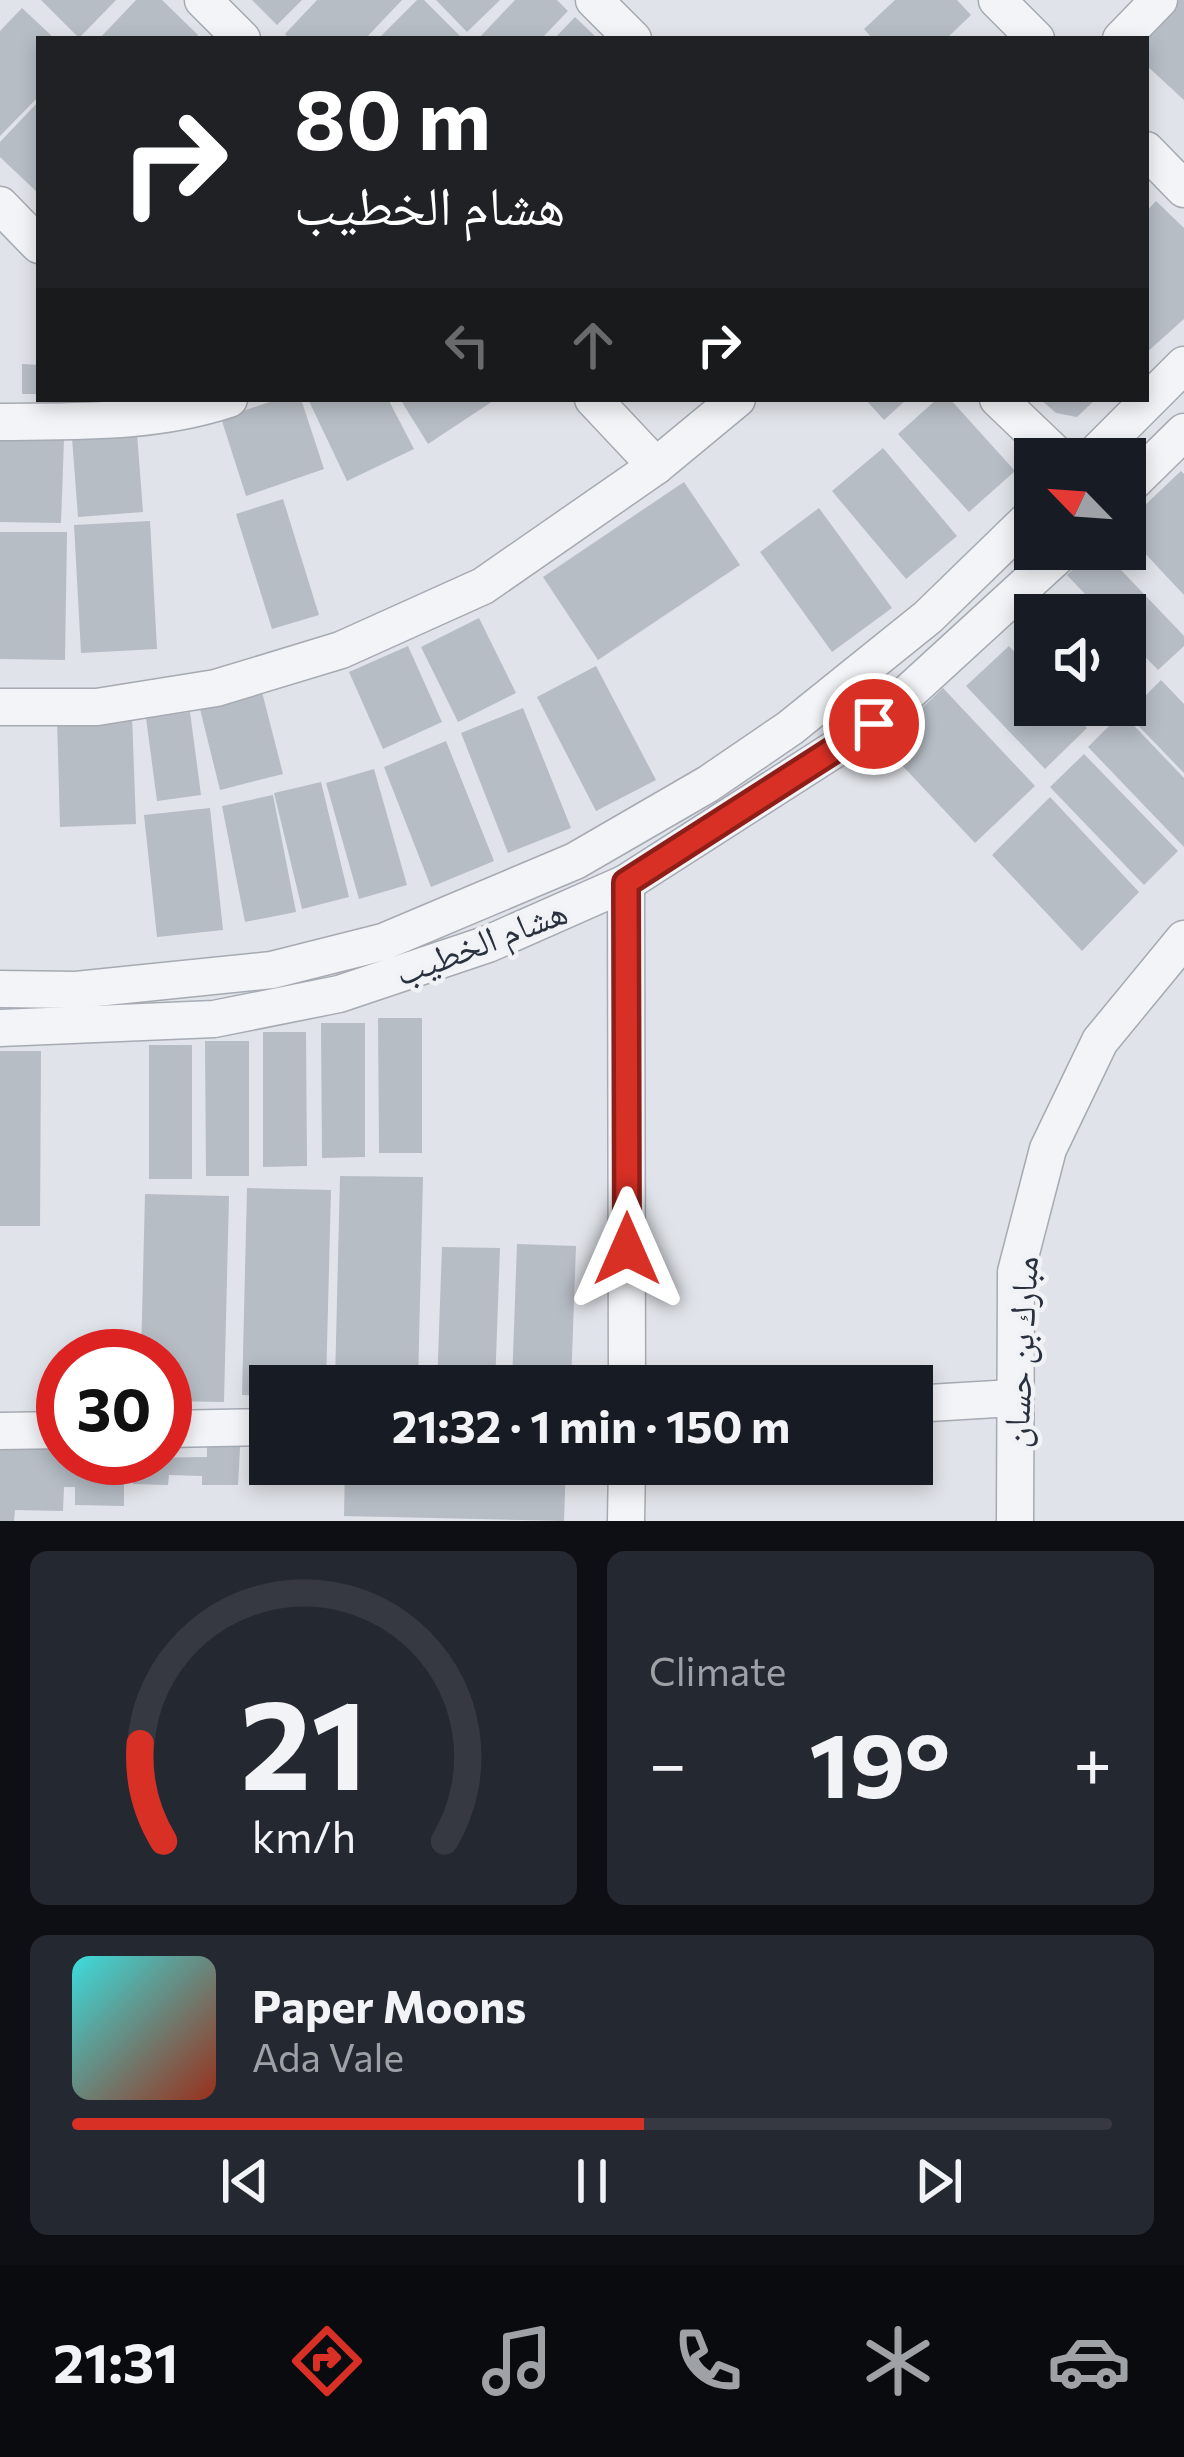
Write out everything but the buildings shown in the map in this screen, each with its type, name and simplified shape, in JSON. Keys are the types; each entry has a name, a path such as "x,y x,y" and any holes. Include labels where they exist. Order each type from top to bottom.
{"street":[{"path":"203,0 239,36"},
{"path":"594,0 630,36"},
{"path":"997,0 1033,36"},
{"path":"1124,36 1159,0"},
{"path":"1149,153 1184,189"},
{"path":"0,205 36,242"},
{"path":"1149,400 1184,365"},
{"path":"0,422 117,421 205,402"},
{"path":"595,402 656,466"},
{"path":"0,706 97,707 196,691 341,650 483,586 656,466 733,402"},
{"path":"1001,402 1038,438"},
{"path":"1111,438 1147,402"},
{"path":"1146,469 1184,432"},
{"name":"هشام الخطيب","path":"0,989 76,990 272,970 383,942 575,861 708,784 790,728 928,616 1014,533"},
{"name":"هشام الخطيب","path":"0,1028 214,1019 339,994 488,944 626,883 874,724 1042,570"},
{"path":"626,883 627,1365"},
{"name":"مبارك بن حسان","path":"1016,1521 1016,1272 1048,1149 1100,1041 1184,939"},
{"path":"933,1403 1013,1398"},
{"path":"192,1428 249,1427"},
{"path":"0,1431 36,1430"},
{"path":"626,1521 627,1485"}],"route":[{"path":"627,1249 626,883 874,724"}]}
